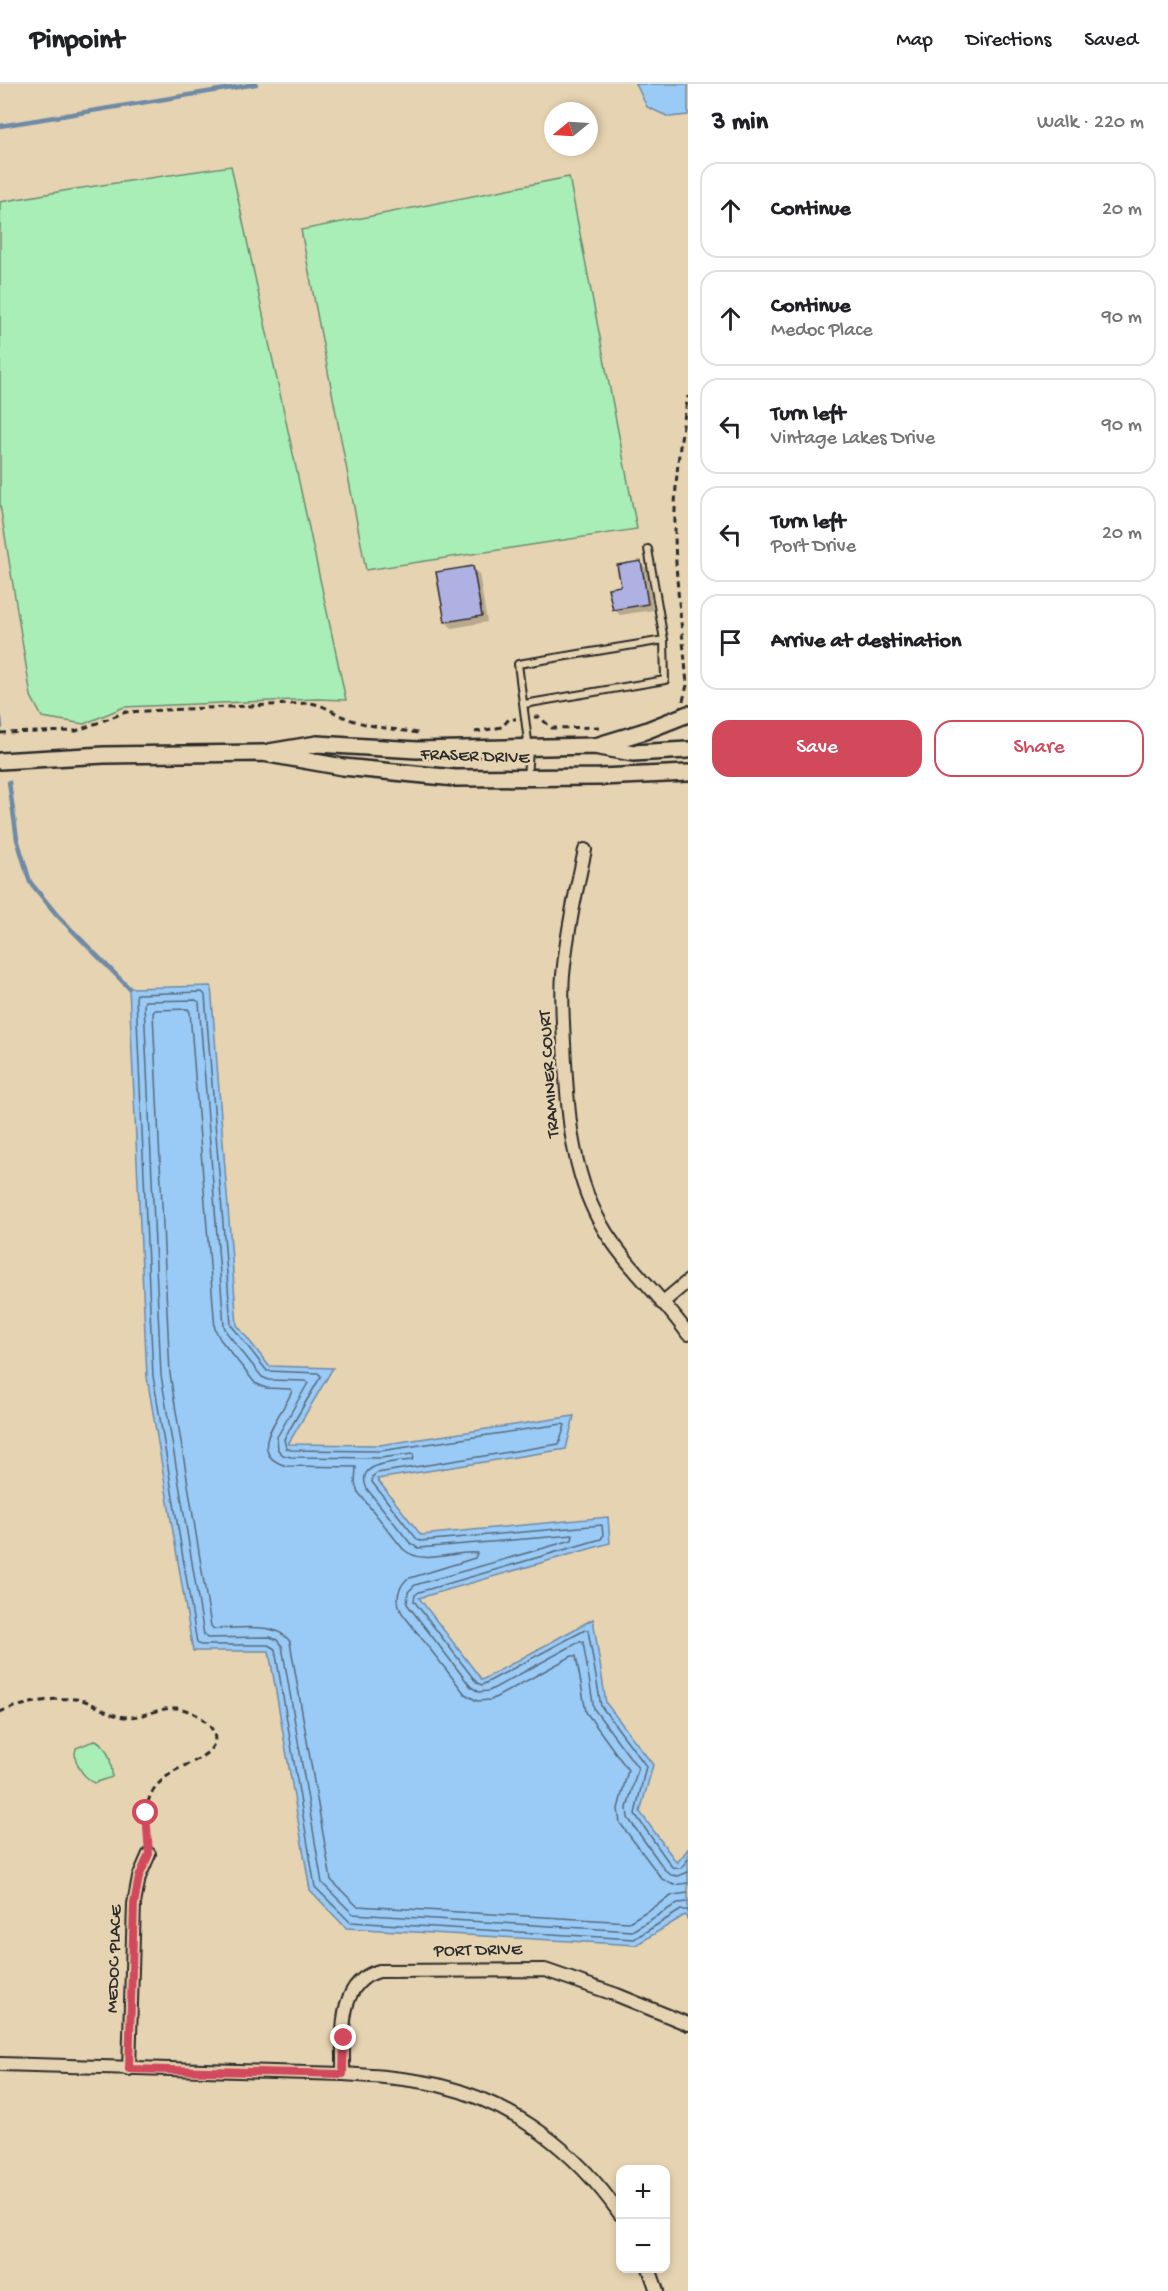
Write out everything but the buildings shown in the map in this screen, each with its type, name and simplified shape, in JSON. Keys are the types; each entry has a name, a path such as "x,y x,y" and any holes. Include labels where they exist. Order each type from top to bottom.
{"street":[{"path":"594,746 645,731 688,714"},
{"name":"FRASER DRIVE","path":"263,753 317,744 417,750 594,746 633,753 688,750"},
{"name":"FRASER DRIVE","path":"0,761 104,755 263,753 407,775 527,779 685,776"},
{"name":"TRAMINER COURT","path":"585,850 569,925 563,978 566,1092 570,1132 583,1182 600,1222 628,1264 688,1334"},
{"path":"662,1303 688,1281"},
{"name":"MEDOC PLACE","path":"129,2069 134,1904 139,1877 149,1854"},
{"name":"PORT DRIVE","path":"343,2074 347,1999 358,1981 379,1971 545,1970 617,1995 688,2024"},
{"path":"0,2064 343,2074 415,2080 440,2085 487,2101 536,2128 558,2144 599,2185 616,2207"},
{"path":"651,2273 657,2291"}],"lane":[{"path":"524,704 665,680 664,640 648,549"},
{"path":"527,779 529,749 518,664 664,640"}],"path":[{"path":"0,734 76,731 126,712 309,703 318,704 359,722 420,734"},
{"path":"472,732 502,727 509,719"},
{"path":"0,1712 25,1703 69,1699 86,1702 114,1716 122,1717 138,1717 178,1708 195,1713 208,1724 214,1740 208,1752 165,1778 150,1797 146,1822 149,1854"}],"green space":[{"path":"231,166 346,700 317,699 124,707 84,724 42,717 31,696 0,505 0,202"},
{"path":"569,177 637,529 366,570 301,230"},
{"path":"96,1740 109,1756 112,1777 94,1783 79,1768 75,1753 76,1748"}],"water":[{"path":"636,84 688,84 688,115 669,117 647,107"},
{"path":"211,986 237,1325 269,1366 333,1368 288,1444 380,1445 574,1416 566,1449 377,1479 421,1535 608,1517 610,1543 419,1598 482,1680 593,1619 606,1703 653,1765 640,1812 677,1863 688,1849 688,1920 685,1915 636,1945 346,1928 310,1890 269,1651 193,1651 147,1377 129,988"}],"waterway":[{"path":"0,126 256,84"},
{"path":"0,718 1,727"},
{"path":"9,782 17,839 30,882 57,915 129,988"}],"route":[{"path":"146,1813 149,1854 139,1877 134,1904 129,2069 343,2074 344,2038"}]}
